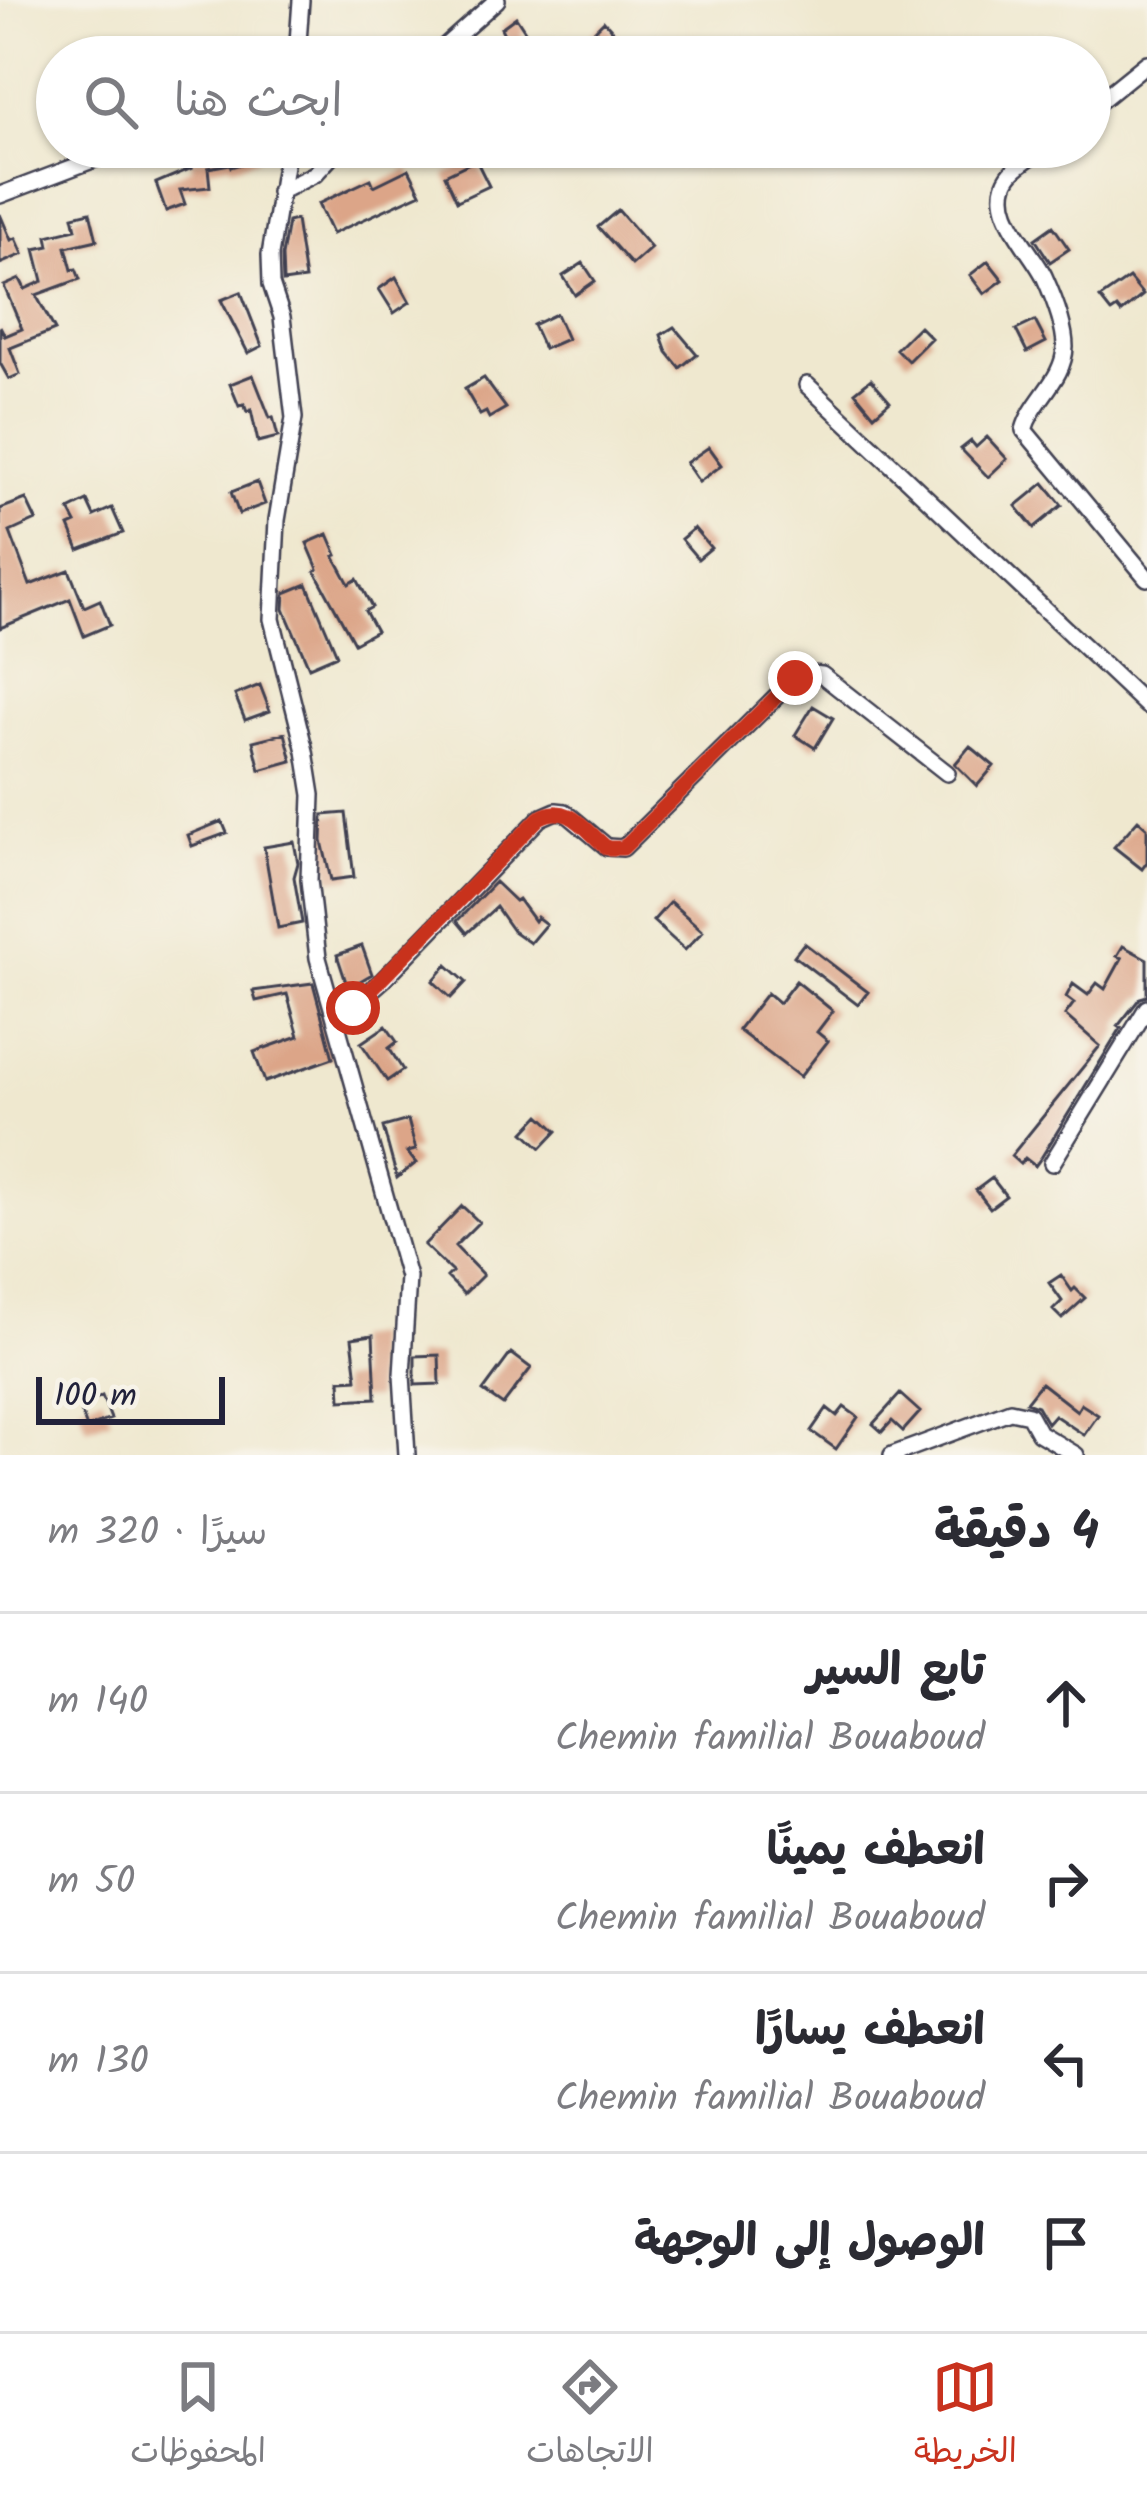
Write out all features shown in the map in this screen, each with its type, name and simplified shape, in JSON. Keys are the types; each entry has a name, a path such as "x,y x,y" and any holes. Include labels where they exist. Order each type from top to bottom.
{"street":[{"path":"298,36 301,0"},
{"path":"457,36 497,0"},
{"path":"1111,92 1147,63"},
{"path":"0,194 70,168"},
{"path":"284,168 270,255 271,284 282,316 294,418 276,536 272,619 312,795 311,919 408,1277 402,1375 407,1455"},
{"path":"279,192 321,168"},
{"path":"1018,168 1002,191 1005,209 1043,275 1065,346 1061,365 1029,412 1024,430 1147,578"},
{"path":"807,385 1147,706"},
{"path":"337,1020 383,980 539,818 565,812 607,848 623,848 800,673 822,675 947,773"},
{"path":"1052,1163 1147,1008"},
{"path":"892,1455 1010,1411 1029,1415 1039,1432 1076,1455"}],"building":[{"path":"516,17 525,31 522,36 505,36 501,28"},
{"path":"604,21 617,36 589,36"},
{"path":"192,168 208,168 210,187 180,190 185,204 166,211 156,183"},
{"path":"459,168 480,168 489,186 457,201 445,175"},
{"path":"409,169 421,193 332,234 318,204 371,179 374,186"},
{"path":"618,210 651,248 632,265 598,227"},
{"path":"90,212 97,240 66,247 72,270 76,269 80,279 36,295 55,330 10,348 20,374 9,379 0,363 0,326 5,336 22,329 4,286 20,279 25,289 43,281 35,249 49,246 47,236 76,229 73,216"},
{"path":"0,214 23,254 0,264"},
{"path":"296,220 305,279 283,282 288,222"},
{"path":"1053,226 1069,249 1050,262 1035,239"},
{"path":"988,261 1003,280 984,294 970,275"},
{"path":"583,263 595,281 575,295 563,276"},
{"path":"396,277 410,302 394,313 379,289"},
{"path":"1129,278 1143,295 1121,313 1117,308 1111,312 1100,298"},
{"path":"241,292 262,346 248,353 221,300"},
{"path":"556,314 567,339 544,349 533,325"},
{"path":"1035,321 1046,342 1027,352 1016,330"},
{"path":"919,326 931,338 908,361 896,349"},
{"path":"674,327 697,354 680,368 661,335"},
{"path":"253,375 278,437 258,442 251,410 239,406 230,384"},
{"path":"484,378 506,408 489,418 486,412 480,415 465,389"},
{"path":"871,379 890,401 874,415 855,392"},
{"path":"987,437 1007,459 988,477 961,449 971,441 976,447"},
{"path":"709,447 722,465 699,482 686,463"},
{"path":"257,482 265,504 239,514 231,492"},
{"path":"1044,483 1062,505 1034,528 1016,506"},
{"path":"26,499 36,520 10,532 30,585 69,570 84,607 100,600 110,625 84,636 70,599 0,628 0,509"},
{"path":"87,501 94,516 112,508 123,533 79,550 69,526 76,523 69,510"},
{"path":"694,528 711,548 698,559 681,539"},
{"path":"328,534 349,584 357,579 372,607 365,611 376,631 354,643 315,571 307,543"},
{"path":"307,584 337,655 309,667 284,609 285,593"},
{"path":"260,685 270,711 245,720 235,695"},
{"path":"813,706 833,718 815,748 795,735"},
{"path":"285,733 292,761 260,770 253,741"},
{"path":"970,746 994,766 977,786 955,764"},
{"path":"346,813 354,877 331,880 322,841 323,815"},
{"path":"1138,820 1147,828 1147,862 1142,869 1114,847"},
{"path":"222,821 227,833 192,846 188,835"},
{"path":"294,842 302,923 278,928 264,847"},
{"path":"495,882 518,899 534,921 537,917 546,924 530,943 513,931 496,907 467,933 457,921"},
{"path":"670,902 703,931 685,950 653,921"},
{"path":"804,943 868,992 858,1005 794,956"},
{"path":"362,946 372,974 348,988 337,955"},
{"path":"1123,946 1147,959 1147,996 1140,998 1118,1026 1121,1028 1035,1166 1025,1158 1020,1164 1011,1156 1100,1046 1065,1015 1074,1003 1066,997 1073,984 1088,995 1097,983 1105,989 1122,958 1117,956"},
{"path":"447,965 466,982 451,998 433,981"},
{"path":"796,981 833,1011 817,1032 828,1041 800,1077 738,1030 767,993 779,1003"},
{"path":"313,983 333,1058 265,1082 254,1052 299,1036 287,994 256,1001 253,991"},
{"path":"386,1026 397,1042 389,1048 403,1070 387,1081 361,1043"},
{"path":"540,1115 557,1131 541,1148 524,1132"},
{"path":"408,1120 416,1150 407,1152 416,1163 397,1178 383,1127"},
{"path":"992,1178 1006,1196 990,1208 976,1190"},
{"path":"462,1206 479,1222 455,1246 483,1275 464,1294 447,1277 452,1272 424,1245"},
{"path":"1061,1275 1072,1291 1075,1288 1085,1298 1062,1319 1053,1310 1062,1301 1049,1283"},
{"path":"373,1335 376,1398 341,1400 340,1380 357,1379 352,1338"},
{"path":"511,1353 531,1368 503,1405 483,1391"},
{"path":"439,1355 440,1384 415,1385 415,1356"},
{"path":"1041,1383 1077,1411 1081,1404 1098,1415 1084,1435 1054,1415 1047,1423 1037,1406 1026,1402"},
{"path":"900,1394 920,1412 903,1431 892,1421 882,1432 873,1424"},
{"path":"102,1396 111,1419 87,1428 79,1406"},
{"path":"844,1407 858,1417 836,1449 811,1431 827,1408 837,1416"}],"route":[{"path":"353,1008 539,818 565,812 607,848 623,848 795,678"}]}
